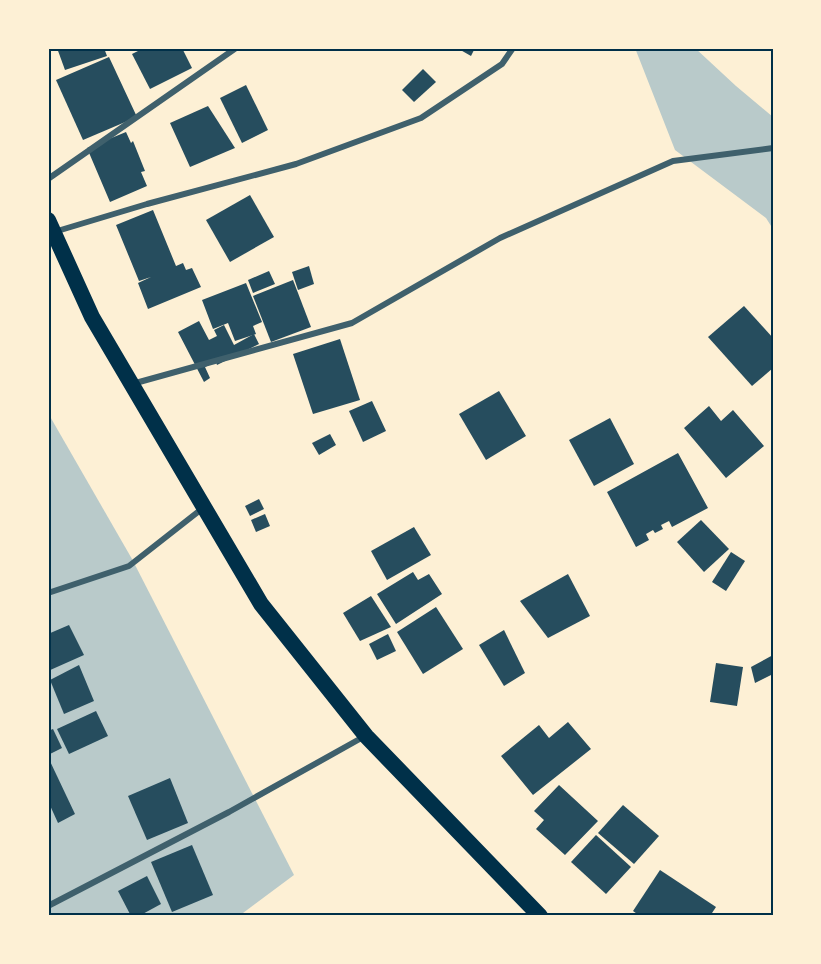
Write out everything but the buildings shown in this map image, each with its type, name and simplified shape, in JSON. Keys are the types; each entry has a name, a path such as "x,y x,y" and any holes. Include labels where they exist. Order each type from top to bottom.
{"highway":[{"path":"51,226 92,317 261,604 366,736 540,916"}],"street":[{"path":"48,179 236,48"},
{"path":"51,226 147,204 296,164 421,118 502,64 513,48"},
{"path":"131,384 352,323 500,238 673,161 773,148"},
{"path":"48,593 129,566 204,507"},
{"path":"48,906 229,812 366,736"}],"shaded area":[{"path":"635,48 695,48 773,117 773,229 766,218 675,150"},
{"path":"48,413 132,559 294,875 239,916 48,916"}]}
